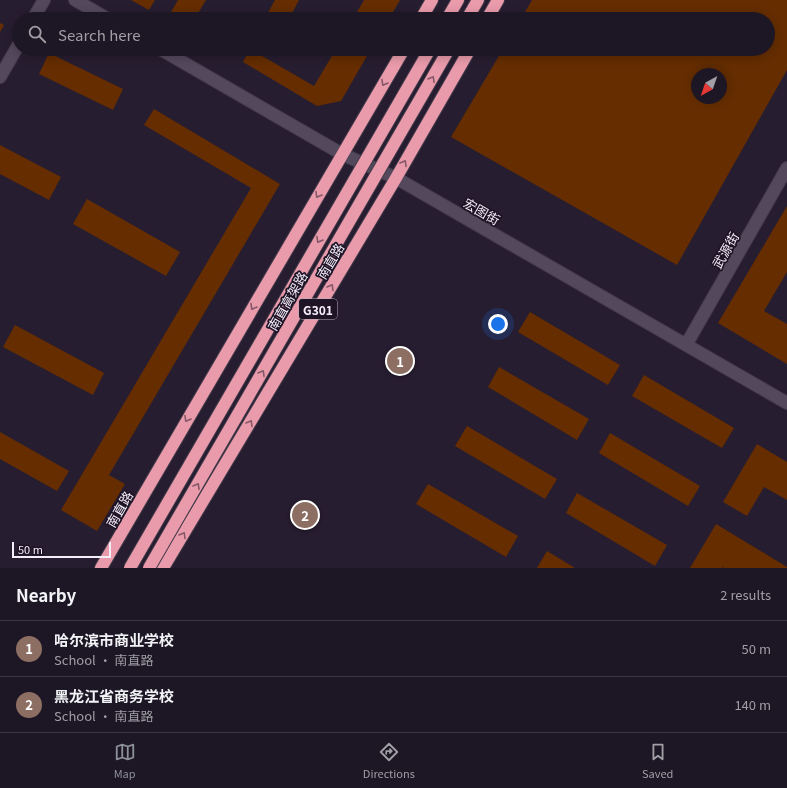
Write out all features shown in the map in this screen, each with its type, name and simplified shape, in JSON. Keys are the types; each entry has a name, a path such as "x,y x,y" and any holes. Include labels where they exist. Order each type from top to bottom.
{"highway":[{"path":"425,12 432,0"},
{"path":"451,12 458,0"},
{"path":"471,12 478,0"},
{"path":"491,12 498,0"},
{"name":"南直路","path":"101,568 400,56"},
{"name":"南直高架路","path":"130,568 426,56"},
{"name":"南直高架路","path":"149,568 445,56"},
{"name":"南直路","path":"163,568 396,178 466,56"}],"street":[{"path":"37,12 44,0"},
{"path":"75,0 96,12"},
{"path":"0,77 12,56"},
{"name":"宏图街","path":"172,56 342,154 396,178 787,403"},
{"name":"武源街","path":"686,345 787,168"}],"building":[{"path":"131,0 155,0 149,10"},
{"path":"178,0 206,0 199,12 171,12"},
{"path":"275,0 299,0 293,12 268,12"},
{"path":"364,0 400,0 393,12 357,12"},
{"path":"532,0 787,0 787,70 677,265 451,137 499,56 775,56 775,12 525,12"},
{"path":"0,23 4,25 0,32"},
{"path":"48,56 55,56 123,89 113,110 39,74"},
{"path":"246,56 262,56 314,86 332,56 367,56 341,101 317,106 243,62"},
{"path":"154,109 280,184 109,475 125,484 97,531 61,510 251,188 144,125"},
{"path":"0,145 61,177 49,200 0,174"},
{"path":"87,199 180,252 166,276 73,224"},
{"path":"787,206 787,272 764,311 787,324 787,364 718,323"},
{"path":"530,312 620,365 608,385 518,332"},
{"path":"15,325 104,373 93,395 3,347"},
{"path":"499,367 589,419 577,440 488,387"},
{"path":"644,375 734,428 722,448 632,396"},
{"path":"467,426 557,479 545,499 455,446"},
{"path":"0,432 69,471 57,491 0,459"},
{"path":"610,433 700,486 688,506 599,453"},
{"path":"757,444 787,462 787,500 764,487 747,516 723,502"},
{"path":"428,484 518,536 506,557 416,504"},
{"path":"577,493 667,545 655,566 566,513"},
{"path":"716,524 787,567 787,568 690,568"},
{"path":"547,551 575,568 537,568"}],"place":[{"name":"哈尔滨市商业学校","path":"400,361"},
{"name":"黑龙江省商务学校","path":"305,515"}]}
